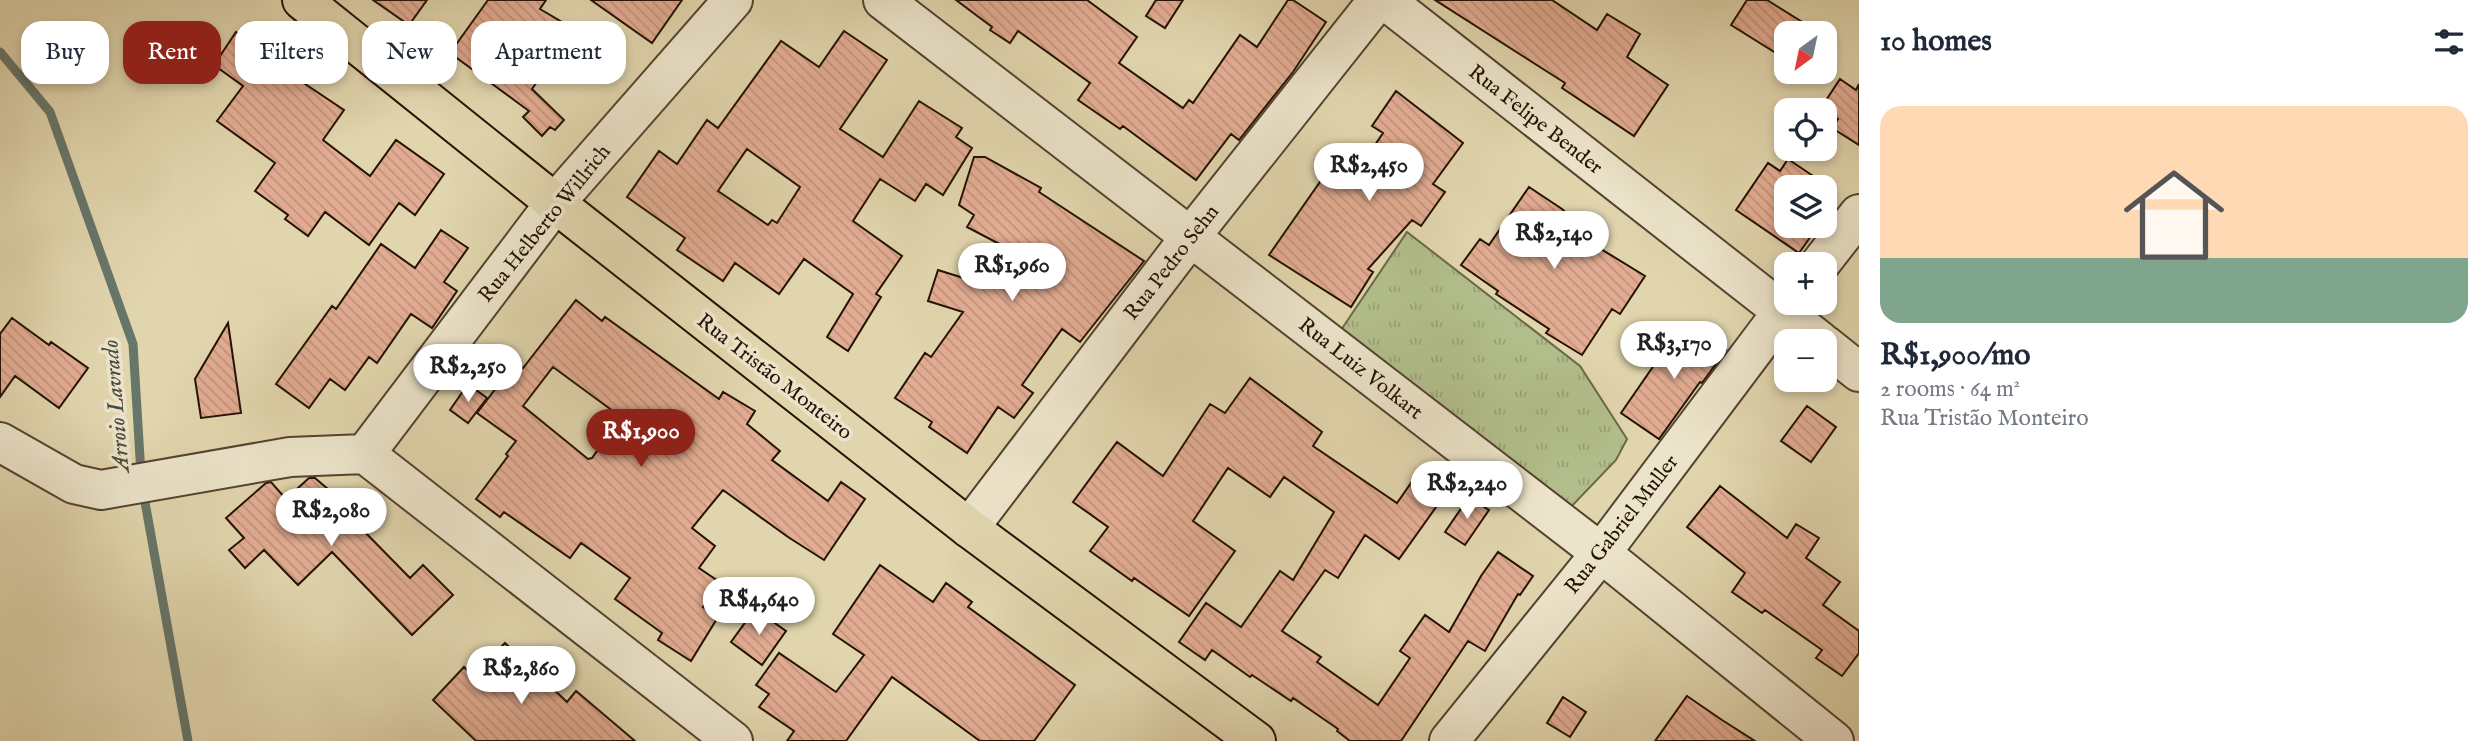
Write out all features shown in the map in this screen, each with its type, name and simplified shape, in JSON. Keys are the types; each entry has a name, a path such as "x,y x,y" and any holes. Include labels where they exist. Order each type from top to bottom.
{"main road":[{"name":"Rua Tristão Monteiro","path":"302,0 555,203 969,528 1256,741"}],"street":[{"name":"Rua Helberto Willrich","path":"365,454 555,203 733,0"},
{"name":"Rua Luiz Volkart","path":"883,0 1601,553 1835,741"},
{"name":"Rua Pedro Sehn","path":"969,528 1191,236 1378,0"},
{"name":"Rua Felipe Bender","path":"1385,0 1774,298"},
{"path":"1829,252 1859,214"},
{"name":"Rua Gabriel Muller","path":"1449,741 1601,553 1780,315"},
{"name":"Rua Felipe Bender","path":"1794,315 1808,329"},
{"path":"1837,355 1859,372"},
{"path":"0,442 74,484 101,490 290,457 365,454 725,739"}],"green space":[{"path":"1407,232 1580,366 1627,439 1616,460 1567,511 1337,336"}],"building":[{"path":"373,0 427,0 412,21 403,21"},
{"path":"488,0 546,0 540,9 560,21 473,21"},
{"path":"591,0 682,0 652,43 626,25 626,21 621,21"},
{"path":"956,0 1087,0 1137,37 1119,63 1183,108 1189,100 1193,103 1240,35 1257,47 1288,0 1293,0 1326,22 1293,72 1239,140 1231,134 1196,180 1123,126 1120,129 1078,100 1090,83 1018,31 1010,43 990,30 992,27"},
{"path":"1156,0 1183,0 1165,28 1146,16"},
{"path":"1435,0 1552,0 1597,30 1607,14 1640,34 1627,57 1668,85 1634,136 1562,88 1565,83"},
{"path":"1747,0 1767,0 1801,21 1774,21 1774,52 1731,25"},
{"path":"471,24 471,68 457,58 457,43"},
{"path":"844,31 887,60 840,129 883,157 919,101 962,128 956,137 972,148 943,195 926,184 915,201 880,179 853,221 902,256 876,294 881,297 848,351 827,337 853,294 804,259 779,294 735,263 723,281 677,250 685,238 627,197 659,151 677,164 707,120 718,128 781,41 819,67","holes":["747,149 800,187 777,223 772,220 768,225 718,191"]},
{"path":"235,34 235,80 221,70 221,54"},
{"path":"1840,79 1856,90 1859,84 1859,145 1837,131 1837,98 1828,98"},
{"path":"240,84 305,84 344,110 323,140 370,176 396,140 444,174 415,215 399,203 369,245 325,212 308,236 285,219 288,215 255,191 275,163 217,121 243,86"},
{"path":"492,84 536,84 532,89 564,120 555,130 550,127 542,136 523,117 529,111"},
{"path":"1396,91 1463,143 1433,184 1445,192 1421,226 1412,220 1368,269 1373,272 1351,307 1269,255 1329,169 1349,183 1383,133 1372,126"},
{"path":"974,157 985,157 1041,188 1039,192 1144,261 1080,342 1062,329 1022,385 1033,393 1014,418 998,407 967,453 929,427 932,422 895,398 925,353 931,357 963,312 928,301 938,270 986,285 1011,250 967,227 974,215 959,205"},
{"path":"1787,161 1791,161 1812,175 1774,175 1774,236 1736,210 1768,163 1780,171"},
{"path":"1529,187 1562,209 1604,246 1601,249 1645,276 1620,314 1612,309 1582,355 1546,333 1549,329 1496,294 1498,291 1461,265 1480,239 1489,245"},
{"path":"441,230 468,248 444,282 457,291 432,328 411,314 377,363 369,357 345,390 330,379 309,408 276,384 332,306 336,309 381,244 415,268"},
{"path":"1777,238 1810,238 1798,252"},
{"path":"576,300 602,321 605,317 719,399 723,392 755,411 747,424 780,451 772,460 828,501 841,482 865,499 824,560 723,490 692,528 715,546 699,568 721,583 703,607 718,617 691,661 658,640 662,633 615,599 630,578 581,543 570,558 504,512 500,517 476,499 516,441 477,413 516,362 523,368","holes":["553,367 621,417 592,458 588,459 523,406"]},
{"path":"12,318 49,345 51,342 88,368 59,408 15,376 0,397 0,334"},
{"path":"228,323 241,413 201,418 195,379"},
{"path":"1697,323 1726,350 1659,439 1621,413 1659,358 1663,360"},
{"path":"1250,378 1322,432 1313,446 1397,503 1411,483 1439,503 1399,559 1365,535 1338,578 1325,570 1282,631 1321,657 1317,662 1378,705 1410,658 1400,651 1425,615 1449,632 1498,552 1533,576 1520,595 1518,594 1485,651 1468,641 1401,741 1350,741 1337,731 1338,729 1293,698 1291,701 1252,675 1250,677 1212,650 1205,660 1179,642 1206,603 1241,627 1280,571 1293,580 1334,512 1284,477 1270,497 1228,468 1193,521 1235,551 1189,616 1090,551 1108,527 1073,502 1117,442 1163,476 1210,404 1225,413"},
{"path":"468,384 487,398 468,423 450,410"},
{"path":"1807,406 1836,427 1811,462 1781,441"},
{"path":"309,478 315,478 329,490 361,524 359,526 410,578 423,565 453,595 412,635 332,552 298,585 264,550 245,568 229,550 244,538 226,518 266,483 271,482 286,499"},
{"path":"1720,486 1787,538 1796,524 1819,538 1806,558 1840,582 1823,605 1859,631 1859,653 1842,676 1816,658 1822,650 1765,610 1762,613 1732,592 1745,573 1687,527"},
{"path":"1469,497 1489,510 1465,545 1445,532"},
{"path":"880,565 933,602 946,583 972,602 968,607 1075,685 1034,741 980,741 892,677 846,741 787,741 794,731 759,707 769,694 756,685 779,653 836,692 864,655 833,634"},
{"path":"755,609 786,631 762,665 731,642"},
{"path":"505,643 567,702 576,691 635,741 476,741 433,700 464,667 473,676"},
{"path":"1687,696 1722,720 1755,741 1655,741"},
{"path":"1563,697 1586,712 1570,737 1547,723"}],"waterway":[{"name":"Arroio Lavrado","path":"0,52 50,112 133,344 141,474"},
{"name":"Arroio Lavrado","path":"143,491 188,741"}]}
